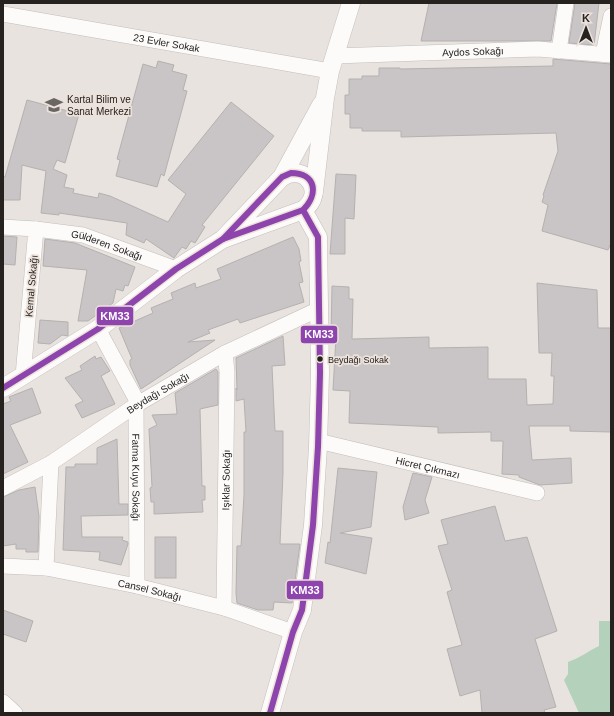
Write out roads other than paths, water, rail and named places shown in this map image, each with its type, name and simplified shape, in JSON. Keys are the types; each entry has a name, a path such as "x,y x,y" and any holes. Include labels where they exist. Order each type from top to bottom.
{"street":[{"path":"3,388 98,328 176,269 223,239 300,211 311,202 314,192 325,98 332,64 352,3"},
{"path":"558,51 566,3"},
{"name":"23 Evler Sokak","path":"3,14 332,64"},
{"path":"607,54 611,16"},
{"name":"Aydos Sokağı","path":"332,64 538,49 607,54"},
{"path":"270,713 293,632 302,610 307,583 318,441 318,237 300,211 285,209 280,205 275,194 279,181 325,98"},
{"path":"223,239 279,181 293,173 305,176 310,180 314,192"},
{"path":"3,227 36,229"},
{"name":"Gülderen Sokağı","path":"36,229 83,235 176,269"},
{"name":"Kemal Sokağı","path":"23,376 36,229"},
{"name":"Beydağı Sokağı","path":"3,488 51,463 136,405 224,352 319,309"},
{"name":"Fatma Kuyu Sokağı","path":"98,328 136,399 137,586"},
{"name":"Işıklar Sokağı","path":"224,352 227,372 224,608"},
{"name":"Hicret Çıkmazı","path":"318,441 537,493"},
{"path":"46,568 51,463"},
{"name":"Cansel Sokağı","path":"3,566 46,568 137,586 224,608 293,632"},
{"path":"3,702 15,713"}],"place":[{"name":"Kartal Bilim ve Sanat Merkezi","path":"54,105"},
{"name":"Beydağı Sokak","path":"320,359"}]}
